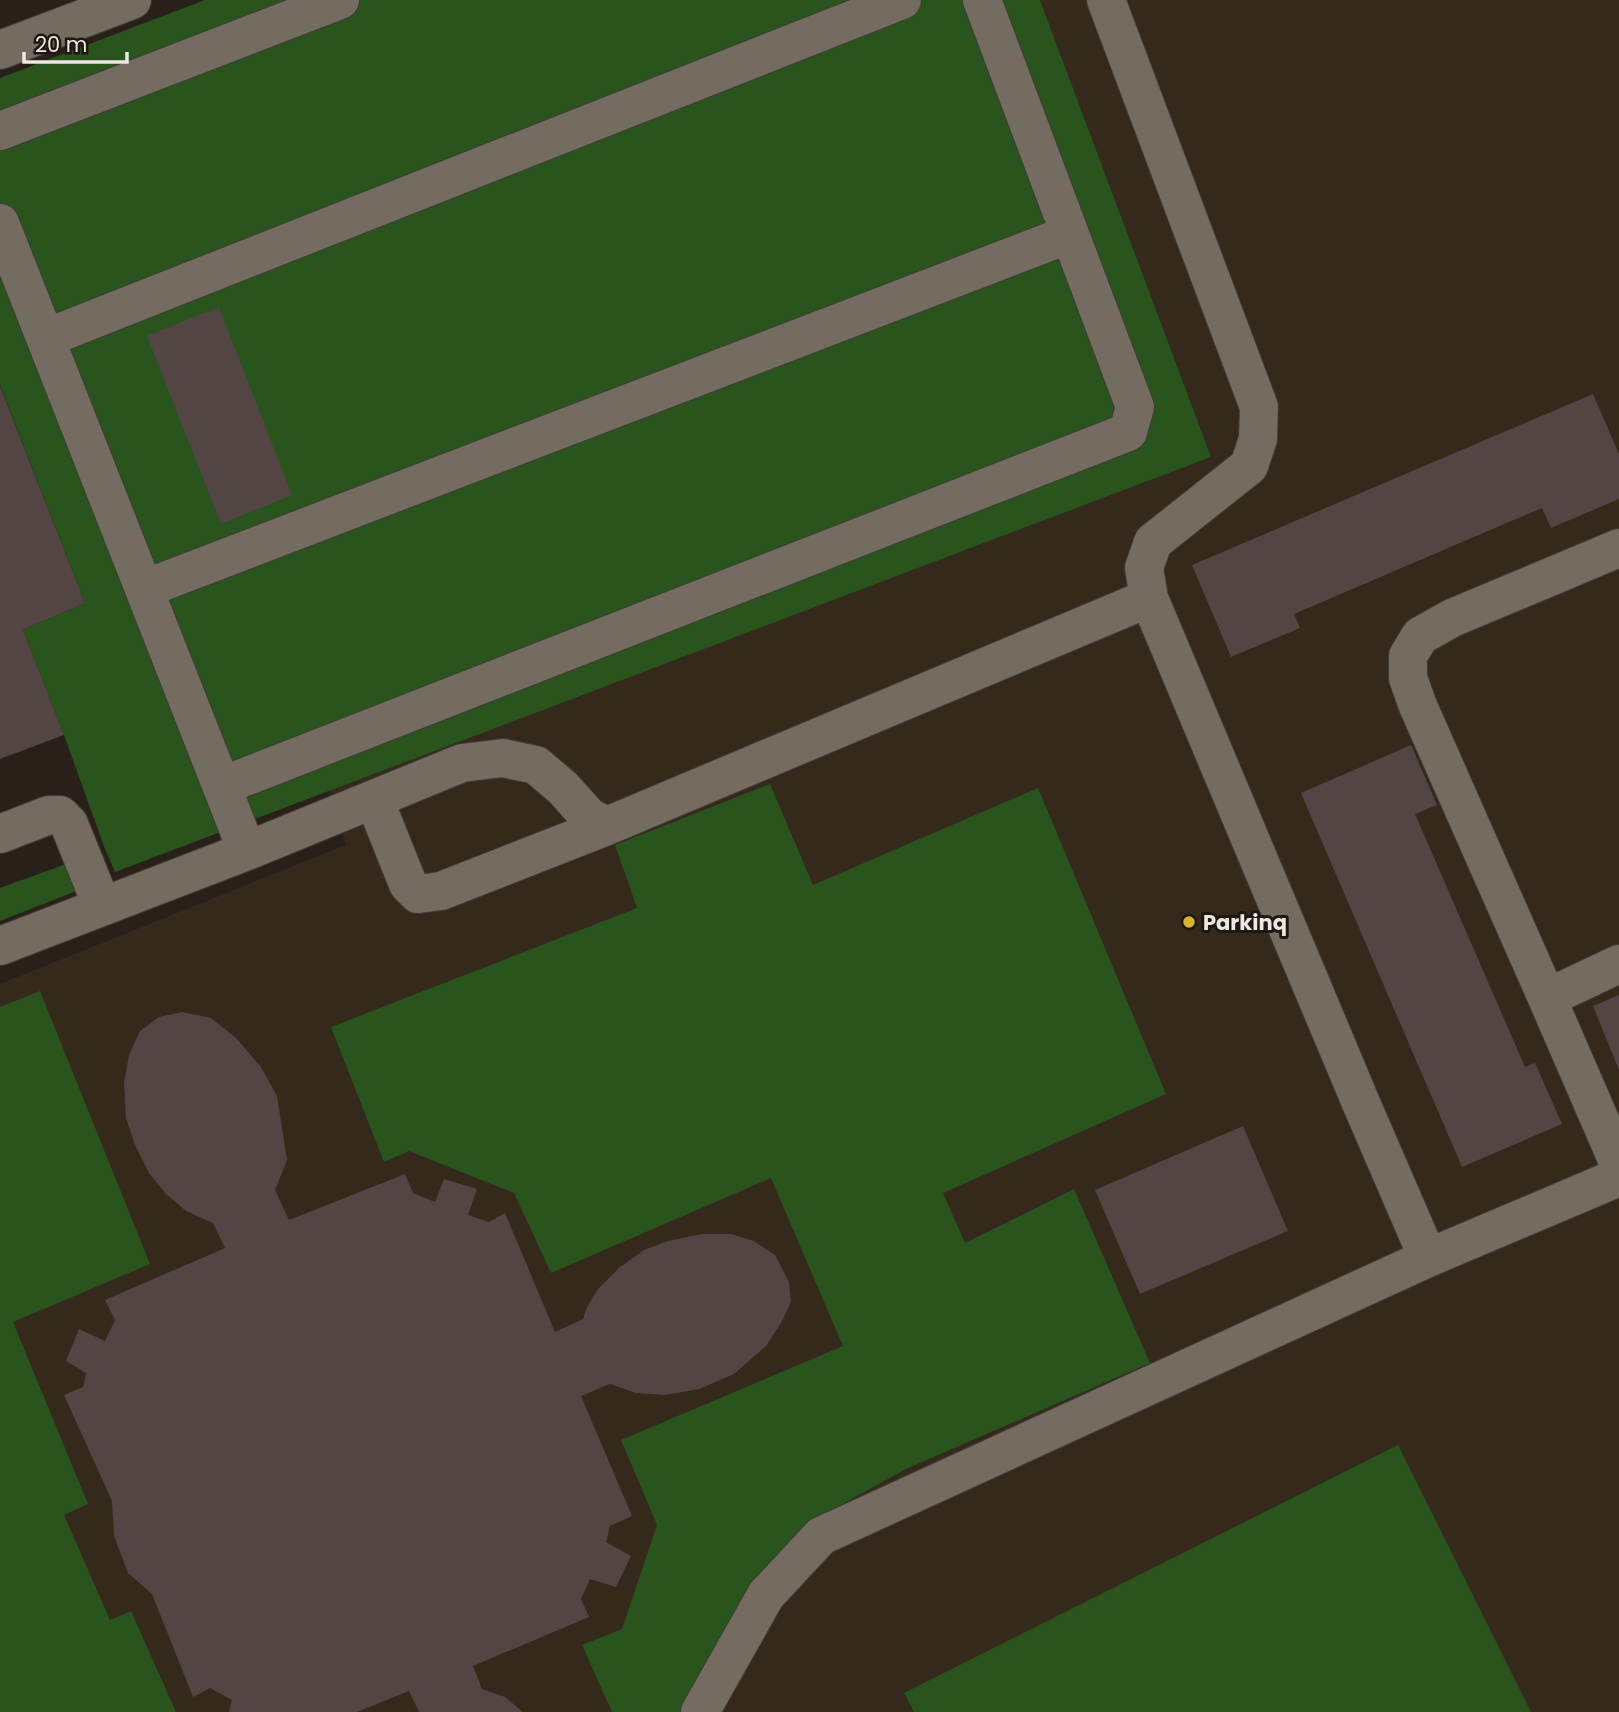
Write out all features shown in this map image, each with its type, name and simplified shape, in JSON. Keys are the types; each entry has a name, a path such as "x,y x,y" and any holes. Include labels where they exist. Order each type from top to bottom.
{"street":[{"path":"0,50 132,0"},
{"path":"0,131 340,0"},
{"path":"46,338 902,0"},
{"path":"222,786 1128,432 1135,407 982,0"},
{"path":"1106,0 1259,407 1258,439 1249,466 1153,542 1144,568 1149,598 1428,1258"},
{"path":"0,223 247,851"},
{"path":"144,589 1070,234"},
{"path":"1619,548 1452,618 1420,636 1408,656 1408,678 1418,706 1619,1164"},
{"path":"374,799 408,884 418,894 442,891 607,827 1149,598"},
{"path":"0,946 247,851 463,763 503,758 536,765 563,788 589,817 607,827"},
{"path":"0,834 48,815 60,815 69,824 102,906"},
{"path":"1547,998 1619,964"},
{"path":"700,1712 766,1595 821,1536 1428,1258 1619,1177"}],"shaded area":[{"path":"1040,0 1619,0 1619,1712 0,1712 0,984 346,845 329,790 1210,457"}],"green space":[{"path":"205,0 1040,0 1211,457 115,872 23,630 85,603 0,385 0,78"},
{"path":"770,784 813,885 1038,788 1166,1094 943,1193 965,1243 1074,1189 1150,1363 908,1468 822,1515 684,1712 612,1712 582,1645 622,1629 657,1525 621,1440 843,1346 771,1178 551,1273 514,1193 409,1151 384,1162 331,1027 637,908 615,845"},
{"path":"69,863 79,890 0,921 0,888"},
{"path":"40,991 150,1264 13,1322 88,1504 64,1515 110,1620 131,1611 176,1712 0,1712 0,1007"},
{"path":"1398,1445 1531,1712 914,1712 904,1693"}],"building":[{"path":"219,307 292,495 221,524 147,336"},
{"path":"0,386 85,603 23,630 64,735 0,759"},
{"path":"1593,394 1619,454 1619,499 1551,528 1542,508 1294,614 1300,628 1231,657 1192,565"},
{"path":"1411,745 1437,805 1415,814 1525,1067 1535,1063 1562,1124 1462,1167 1301,793"},
{"path":"1619,995 1619,1070 1593,1006"},
{"path":"182,1012 211,1018 236,1038 261,1067 277,1096 287,1160 275,1190 289,1220 405,1174 413,1193 435,1202 444,1179 477,1189 468,1215 489,1222 505,1213 555,1332 583,1319 598,1289 619,1268 644,1250 668,1241 702,1234 731,1234 754,1241 775,1255 789,1282 791,1302 781,1323 766,1346 734,1374 699,1389 665,1395 636,1393 610,1384 581,1396 632,1516 610,1526 606,1542 631,1556 616,1587 590,1579 581,1599 589,1617 473,1666 482,1689 505,1697 523,1712 419,1712 409,1691 357,1712 229,1712 232,1700 210,1688 193,1697 152,1594 128,1573 114,1536 112,1501 64,1395 83,1387 86,1373 66,1361 79,1329 105,1341 115,1320 105,1300 225,1248 213,1223 186,1211 166,1194 149,1173 135,1145 126,1118 124,1083 129,1055 140,1031 159,1017"},
{"path":"1243,1126 1288,1231 1140,1294 1095,1190"}],"place":[{"name":"Parkinq","path":"1189,922"}]}
